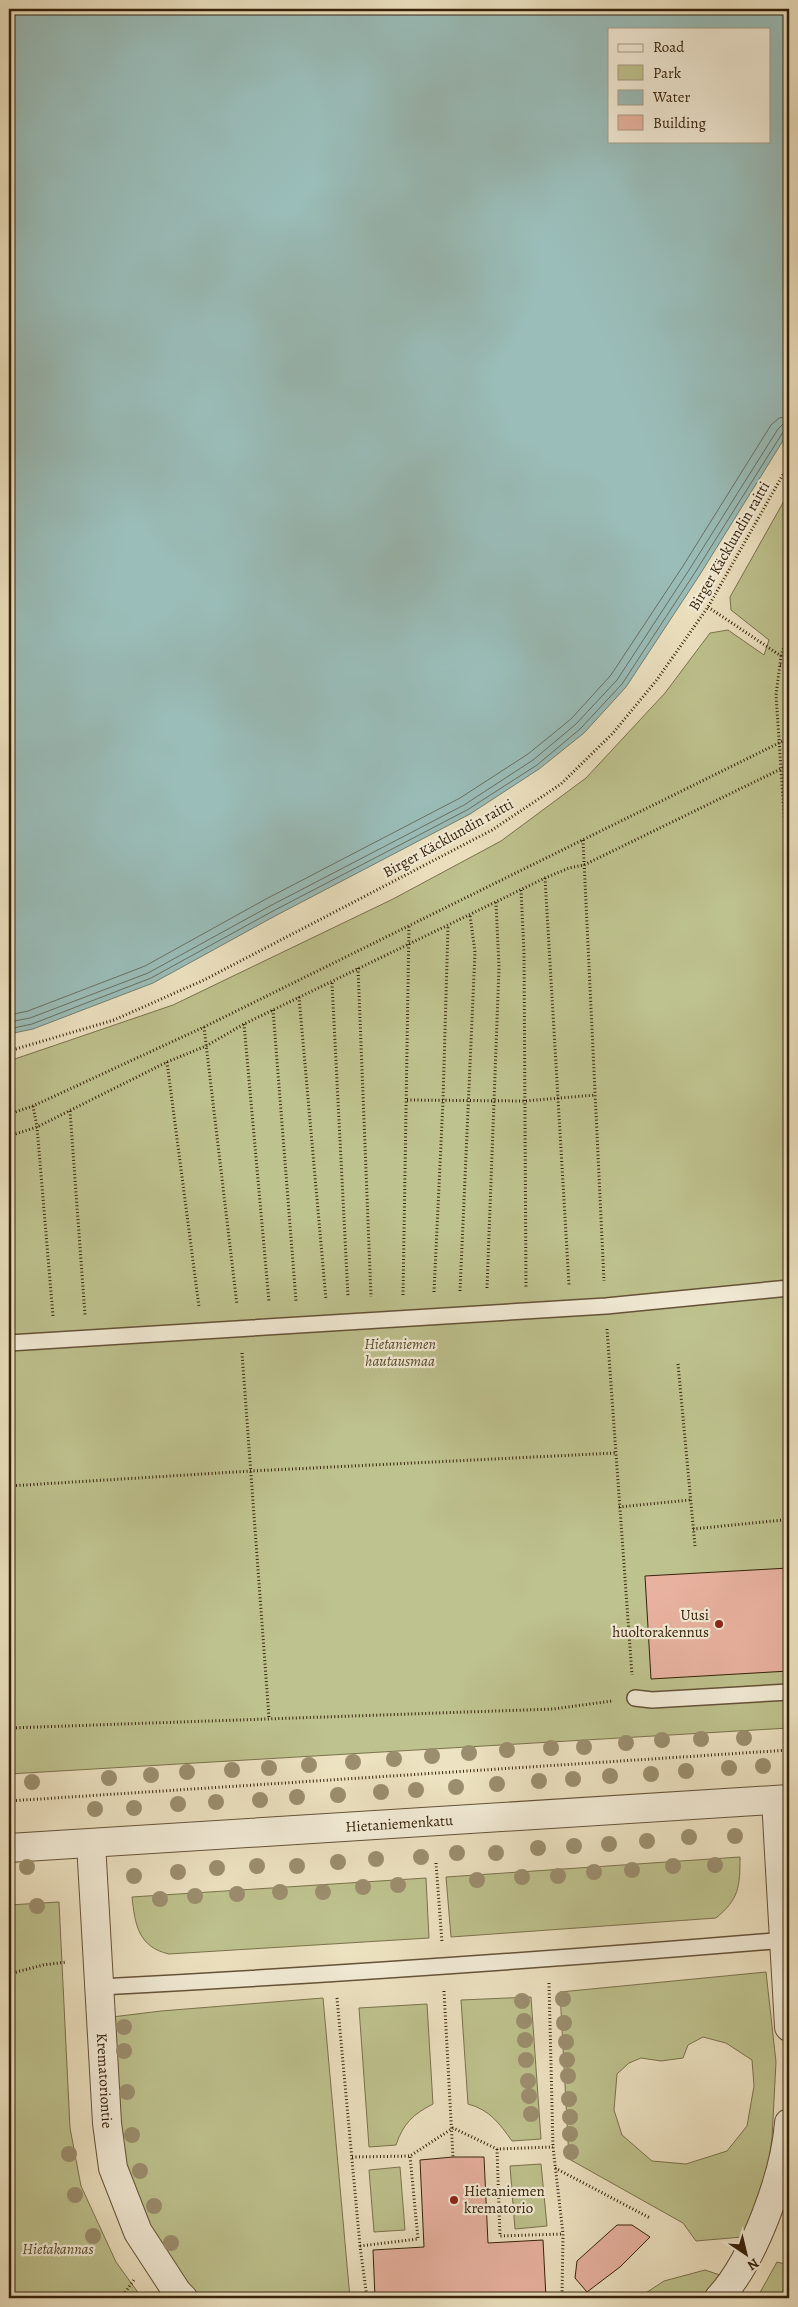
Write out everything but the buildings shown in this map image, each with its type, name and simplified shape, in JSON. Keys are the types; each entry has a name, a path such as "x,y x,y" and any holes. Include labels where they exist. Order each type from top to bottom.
{"street":[{"name":"Hietaniemenkatu","path":"9,1848 783,1800"},
{"path":"783,1800 785,1940 789,2027"},
{"name":"Krematoriontie","path":"91,1843 107,2124 113,2168 138,2232 177,2292 183,2298"},
{"path":"719,2298 750,2249 778,2184 788,2140 789,2123"}],"lane":[{"path":"9,1343 606,1306 789,1288"},
{"path":"634,1698 652,1700 789,1692"},
{"path":"100,1987 334,1975 549,1960 785,1940"}],"path":[{"name":"Birger Käcklundin raitti","path":"9,1051 114,1020 195,984 492,830 561,784 613,733 656,681 708,607 789,464"},
{"path":"708,607 781,656"},
{"path":"789,630 781,656 776,695 789,888"},
{"path":"780,665 789,666"},
{"path":"9,1114 33,1106 204,1028 789,738"},
{"path":"9,1136 70,1111 167,1062 206,1046 244,1024 332,983 358,968 410,945 545,878 569,868 584,865 789,765"},
{"path":"9,1728 554,1708 634,1698 606,1306 583,840"},
{"path":"545,878 571,1308"},
{"path":"521,890 524,952 526,1311"},
{"path":"486,1314 500,968 496,902"},
{"path":"459,1315 476,952 470,915"},
{"path":"403,1319 409,925"},
{"path":"432,1317 443,1101 448,925"},
{"path":"358,968 372,1321"},
{"path":"332,983 349,1322"},
{"path":"299,997 328,1324"},
{"path":"273,1010 298,1325"},
{"path":"244,1024 271,1327"},
{"path":"204,1028 240,1329 269,1718"},
{"path":"167,1062 202,1331"},
{"path":"407,1100 494,1102 595,1095"},
{"path":"33,1106 37,1126 55,1340"},
{"path":"70,1111 86,1338"},
{"path":"678,1364 695,1546"},
{"path":"9,1486 250,1471 615,1453"},
{"path":"619,1506 690,1500"},
{"path":"693,1529 784,1520"},
{"path":"9,1801 789,1750"},
{"path":"436,1863 454,2157"},
{"path":"549,1960 554,2168 563,2234 562,2298"},
{"path":"9,1974 43,1965 69,1962"},
{"path":"334,1975 360,2246 367,2298"},
{"path":"453,2128 496,2149 553,2147"},
{"path":"352,2157 410,2156 453,2128"},
{"path":"496,2149 500,2236 563,2234"},
{"path":"360,2246 418,2239 410,2156"},
{"path":"554,2168 650,2218"}],"green space":[{"name":"Hietaniemen hautausmaa","path":"789,492 789,1728 9,1774 9,1061 173,1005 393,899 501,841 586,778 665,693 710,633 728,630 764,655 769,640 731,610 730,597"},
{"path":"740,1857 737,1892 729,1905 716,1918 451,1937 446,1877"},
{"path":"426,1878 429,1938 169,1954 159,1951 144,1940 137,1925 132,1897"},
{"name":"Hietakannas","path":"59,1902 70,2128 81,2186 116,2262 142,2298 9,2298 9,1905"},
{"path":"766,1972 776,2062 772,2138 766,2181 742,2237 696,2241 683,2223 569,2159 560,1992","holes":["703,2037 726,2043 752,2060 754,2086 747,2126 727,2151 686,2164 652,2161 622,2135 614,2110 617,2074 629,2063 641,2058 661,2061 683,2058 688,2045"]},
{"path":"531,1997 541,2139 512,2141 488,2114 468,2104 461,2000"},
{"path":"323,1998 350,2298 201,2298 187,2284 150,2226 126,2165 119,2122 112,2017 161,2011"},
{"path":"427,2004 433,2104 410,2120 402,2131 396,2145 369,2147 359,2008"},
{"path":"541,2164 547,2226 515,2229 510,2166"},
{"path":"400,2167 405,2230 374,2232 369,2170"},
{"path":"777,2262 789,2265 789,2298 757,2298"},
{"path":"705,2270 720,2275 702,2298 638,2298 664,2281"}],"water":[{"path":"9,9 789,9 789,431 699,576 626,687 584,733 539,769 470,814 275,916 153,983 33,1029 9,1034"}],"place":[{"name":"Uusi huoltorakennus","path":"719,1624"},
{"name":"Hietaniemen krematorio","path":"454,2200"}]}
